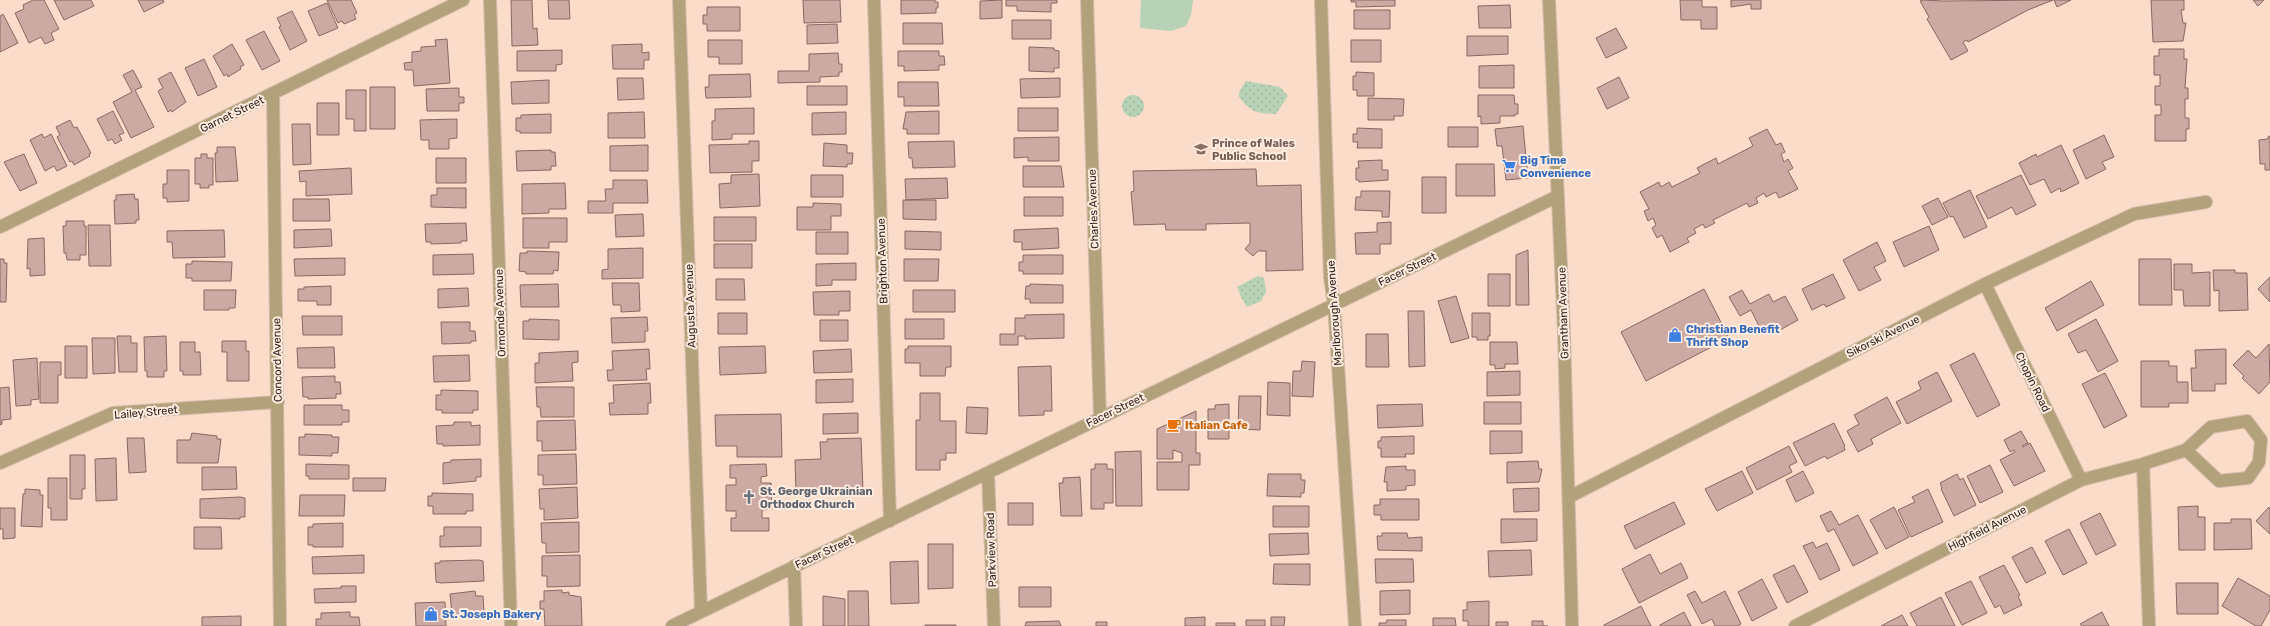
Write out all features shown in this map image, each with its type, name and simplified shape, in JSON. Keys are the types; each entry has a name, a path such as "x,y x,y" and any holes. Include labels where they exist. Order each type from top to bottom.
{"street":[{"name":"Garnet Street","path":"0,227 463,0"},
{"name":"Ormonde Avenue","path":"490,0 510,626"},
{"name":"Augusta Avenue","path":"678,0 701,612"},
{"name":"Brighton Avenue","path":"874,0 890,521"},
{"name":"Charles Avenue","path":"1086,0 1100,417"},
{"name":"Marlborough Avenue","path":"1322,0 1330,277 1334,304 1355,626"},
{"name":"Grantham Avenue","path":"1549,0 1558,196 1572,626"},
{"name":"Concord Avenue","path":"273,94 280,626"},
{"name":"Facer Street","path":"672,626 1558,196"},
{"name":"Sikorski Avenue","path":"1569,497 1985,284 2134,214 2206,202"},
{"name":"Chopin Road","path":"1985,284 2081,480"},
{"name":"Lailey Street","path":"0,463 113,413 278,402"},
{"name":"Highfield Avenue","path":"1795,626 2081,480 2143,464 2186,450 2211,427 2247,421 2261,440 2259,462 2248,478 2219,481 2186,450"},
{"path":"2143,464 2149,626"},
{"name":"Parkview Road","path":"988,473 994,626"},
{"path":"794,566 796,626"}],"green space":[{"path":"1141,0 1193,0 1191,15 1186,26 1171,31 1140,28"},
{"path":"1246,81 1280,87 1288,96 1276,114 1255,111 1247,106 1239,97 1239,92"},
{"path":"1133,95 1141,98 1144,106 1141,114 1133,117 1125,114 1122,106 1125,98"},
{"path":"1258,276 1264,278 1266,292 1261,301 1247,307 1237,287"}],"building":[{"path":"33,0 44,0 59,29 51,33 54,40 45,44 41,37 29,43 15,13 24,9 23,5"},
{"path":"54,0 91,0 94,6 64,20"},
{"path":"138,0 163,0 164,2 144,12"},
{"path":"327,0 351,0 357,13 354,15 356,19 344,24 342,21 338,23"},
{"path":"511,0 532,0 533,29 537,28 538,45 512,46"},
{"path":"548,0 569,0 570,19 549,19"},
{"path":"803,0 840,0 841,22 804,23"},
{"path":"901,0 935,0 935,2 938,2 938,8 936,8 936,13 901,14"},
{"path":"1002,0 1002,18 980,19 980,1"},
{"path":"1006,0 1057,0 1057,3 1051,3 1051,12 1017,11 1017,6 1006,6"},
{"path":"1351,0 1395,0 1395,6 1356,7 1356,2 1351,2"},
{"path":"1680,0 1702,0 1702,7 1717,7 1717,29 1701,29 1701,20 1681,20"},
{"path":"1731,0 1761,0 1761,9 1751,9 1751,4 1731,7"},
{"path":"2053,0 2028,10 1968,42 1967,40 1963,42 1968,51 1951,60 1927,19 1929,17 1920,1"},
{"path":"2054,0 2071,0 2057,7"},
{"path":"2151,0 2184,0 2184,10 2181,10 2183,23 2186,23 2183,41 2153,42"},
{"path":"2253,0 2264,0 2258,6"},
{"path":"327,3 338,28 319,36 308,11"},
{"path":"1510,5 1511,28 1479,28 1478,6"},
{"path":"707,7 740,7 740,31 707,31 707,24 703,24 703,15 707,15"},
{"path":"1354,10 1390,10 1390,29 1354,29"},
{"path":"292,11 307,41 290,50 279,27 281,26 277,18"},
{"path":"3,14 18,43 0,52 0,16"},
{"path":"1012,20 1051,20 1051,39 1012,39"},
{"path":"903,23 942,23 943,44 903,44"},
{"path":"837,24 838,43 807,44 807,25"},
{"path":"1616,28 1627,48 1606,58 1596,38"},
{"path":"264,31 280,61 262,70 246,40"},
{"path":"1467,36 1508,36 1508,54 1467,56"},
{"path":"447,39 450,83 414,86 413,70 405,70 404,63 412,62 412,52 421,51 421,47 436,46 435,40"},
{"path":"708,40 742,40 742,64 719,64 719,57 708,57"},
{"path":"1351,40 1381,40 1381,62 1351,62"},
{"path":"232,44 244,65 240,67 241,69 228,77 227,74 224,76 213,56"},
{"path":"642,44 642,53 649,52 649,60 644,60 644,69 613,69 612,45"},
{"path":"1029,47 1054,48 1054,50 1059,51 1059,68 1054,68 1054,72 1029,71"},
{"path":"2159,49 2184,49 2184,59 2187,59 2185,88 2188,88 2188,99 2185,99 2185,118 2189,118 2189,129 2186,129 2186,141 2155,141 2155,115 2161,115 2161,105 2155,105 2155,86 2160,86 2160,75 2154,75 2154,56 2159,56"},
{"path":"562,50 562,64 556,65 556,71 517,71 517,51"},
{"path":"898,51 939,51 939,56 944,56 945,65 939,65 939,70 904,71 904,66 898,66"},
{"path":"838,53 839,64 842,64 842,72 839,72 839,76 820,77 820,82 778,83 778,71 809,71 809,54"},
{"path":"204,59 217,87 198,96 185,68"},
{"path":"1514,65 1514,88 1479,88 1479,66"},
{"path":"133,70 142,87 135,90 154,127 131,138 113,102 132,92 123,75"},
{"path":"171,72 186,102 172,112 171,110 168,112 158,91 163,88 158,79"},
{"path":"1356,72 1374,73 1374,96 1357,96 1357,90 1353,90 1353,76 1356,76"},
{"path":"750,74 751,97 706,98 705,87 709,87 709,75"},
{"path":"1619,77 1629,98 1607,109 1597,88"},
{"path":"617,78 643,78 644,99 618,100"},
{"path":"1060,78 1060,97 1021,98 1020,79"},
{"path":"549,80 549,103 512,104 511,82"},
{"path":"898,82 938,82 939,106 904,106 904,97 898,97"},
{"path":"807,86 847,86 847,105 807,105"},
{"path":"370,87 395,87 395,129 370,129"},
{"path":"459,88 459,97 464,97 464,103 459,103 459,111 427,111 426,89"},
{"path":"346,90 366,90 366,131 354,131 354,119 346,119"},
{"path":"1478,95 1514,95 1515,104 1518,104 1518,114 1515,114 1515,116 1500,116 1500,123 1481,124 1481,116 1478,117"},
{"path":"1368,98 1404,99 1403,116 1394,116 1394,120 1368,120"},
{"path":"317,103 339,103 339,135 317,135"},
{"path":"754,108 754,134 732,134 732,139 712,140 712,121 715,121 715,109"},
{"path":"1018,108 1058,108 1058,131 1018,131"},
{"path":"113,111 124,133 119,135 122,140 115,144 112,139 108,141 97,119"},
{"path":"939,111 939,134 907,134 907,129 903,129 906,112"},
{"path":"644,112 645,138 608,138 608,113"},
{"path":"846,112 846,134 812,135 812,113"},
{"path":"551,114 551,133 520,133 520,131 516,131 516,118 521,118 521,115"},
{"path":"457,119 457,138 449,139 449,149 429,149 429,140 421,140 420,120"},
{"path":"70,120 74,128 77,127 91,153 89,154 90,156 74,165 72,161 70,162 57,137 60,135 56,127"},
{"path":"292,124 310,124 311,164 293,165"},
{"path":"1523,126 1528,178 1506,180 1502,146 1497,146 1495,129"},
{"path":"1448,127 1478,127 1478,147 1448,147"},
{"path":"1357,128 1382,129 1382,148 1357,148 1358,142 1353,142 1353,134 1357,134"},
{"path":"1767,129 1776,145 1781,143 1785,152 1781,154 1784,162 1788,159 1793,168 1788,171 1798,189 1779,198 1776,192 1766,197 1764,193 1756,198 1758,203 1749,207 1747,203 1713,220 1715,223 1705,228 1703,224 1694,229 1696,233 1687,238 1689,242 1670,252 1662,235 1657,238 1652,228 1656,225 1653,218 1648,221 1644,211 1649,209 1640,192 1659,182 1661,187 1669,182 1672,187 1700,173 1697,168 1716,158 1718,164 1753,146 1749,138"},
{"path":"42,134 44,138 51,134 67,166 57,171 54,166 45,171 30,140"},
{"path":"2104,135 2114,157 2102,162 2106,169 2086,179 2073,150"},
{"path":"2270,136 2270,170 2265,170 2265,164 2260,164 2259,140 2268,139"},
{"path":"1059,137 1059,161 1028,161 1028,157 1014,158 1014,138"},
{"path":"749,141 759,141 759,161 752,161 752,172 710,173 709,145 749,144"},
{"path":"954,141 955,167 913,168 912,158 909,158 908,142"},
{"path":"824,143 847,145 847,153 853,153 852,164 847,164 847,167 823,166"},
{"path":"648,145 648,171 610,171 610,146"},
{"path":"2061,145 2079,183 2061,192 2060,188 2051,193 2044,179 2030,185 2019,163 2036,154 2037,157"},
{"path":"217,147 235,147 238,181 216,182 215,153 217,153"},
{"path":"551,150 551,152 555,152 556,166 551,166 551,170 517,171 516,151"},
{"path":"24,154 37,183 20,191 4,162"},
{"path":"201,154 207,154 207,158 213,158 213,185 209,185 209,188 200,188 200,184 195,184 195,158 201,158"},
{"path":"436,158 466,158 466,183 436,183"},
{"path":"1382,160 1382,170 1388,170 1388,180 1359,182 1359,180 1356,180 1356,168 1359,168 1358,161"},
{"path":"1456,164 1494,164 1495,196 1456,196"},
{"path":"1023,166 1061,166 1064,187 1023,187"},
{"path":"351,168 352,194 306,196 306,181 300,182 299,171"},
{"path":"1256,169 1257,186 1301,185 1303,270 1266,271 1266,251 1258,251 1253,256 1245,249 1250,243 1250,223 1206,224 1206,230 1166,230 1165,224 1134,225 1131,192 1134,191 1133,171"},
{"path":"167,170 189,170 189,201 167,202 167,198 163,198 163,184 167,184"},
{"path":"759,174 760,206 720,208 719,184 731,183 731,175"},
{"path":"811,175 843,175 843,197 811,197"},
{"path":"2021,175 2036,205 2016,215 2012,207 1988,219 1976,196"},
{"path":"1422,177 1446,177 1446,213 1422,213"},
{"path":"947,178 948,198 906,200 905,179"},
{"path":"613,180 647,180 648,203 613,203 613,213 588,213 588,201 606,201 605,189 613,189"},
{"path":"565,183 566,209 549,209 549,213 522,214 522,184"},
{"path":"437,188 466,188 466,208 431,207 431,195 437,195"},
{"path":"1970,190 1987,227 1964,238 1953,216 1950,217 1943,203"},
{"path":"1361,191 1390,191 1389,217 1382,217 1382,211 1355,210 1356,197 1361,197"},
{"path":"134,194 135,199 138,199 139,220 136,220 136,223 115,224 114,200 116,200 116,195"},
{"path":"1024,197 1063,197 1063,216 1024,216"},
{"path":"1938,198 1948,217 1932,225 1922,206"},
{"path":"293,199 329,199 330,221 293,221"},
{"path":"903,200 936,200 936,220 903,219"},
{"path":"813,203 841,204 841,216 831,216 831,230 797,230 797,207 813,207"},
{"path":"643,214 644,236 616,237 615,215"},
{"path":"714,217 756,217 756,241 714,241"},
{"path":"523,218 567,218 567,242 549,242 549,248 523,248"},
{"path":"66,221 84,221 84,226 86,226 86,255 80,255 80,260 67,260 66,253 64,253 63,226 66,226"},
{"path":"1391,222 1391,244 1380,244 1380,254 1356,254 1355,233 1377,232 1377,223"},
{"path":"466,223 467,241 461,241 461,243 431,244 431,242 426,242 425,224"},
{"path":"88,225 110,225 111,266 89,266"},
{"path":"1929,226 1939,250 1904,267 1893,242"},
{"path":"1058,228 1059,248 1022,250 1022,242 1014,242 1014,230"},
{"path":"331,229 332,246 294,248 294,230"},
{"path":"224,230 225,257 173,258 172,242 167,242 167,231"},
{"path":"905,231 941,232 941,250 905,249"},
{"path":"816,232 848,232 848,254 816,254"},
{"path":"44,238 45,275 30,276 30,268 27,269 28,239"},
{"path":"1877,242 1886,261 1874,267 1881,280 1859,291 1843,260"},
{"path":"714,244 752,244 752,268 714,268"},
{"path":"643,248 643,278 602,279 602,270 608,269 608,249"},
{"path":"1528,250 1529,305 1516,305 1516,255"},
{"path":"527,251 559,252 558,271 554,270 553,274 526,274 526,272 519,271 520,253 527,253"},
{"path":"473,254 474,274 433,275 433,255"},
{"path":"1023,255 1063,255 1063,274 1023,274 1023,271 1019,271 1019,262 1023,262"},
{"path":"345,258 345,275 295,276 294,259"},
{"path":"0,259 4,259 4,263 7,263 6,302 0,302"},
{"path":"904,259 939,259 938,281 904,281"},
{"path":"2139,259 2171,259 2172,305 2139,305"},
{"path":"192,261 232,262 231,281 192,281 192,278 186,278 186,264 192,264"},
{"path":"856,263 856,280 832,280 832,285 816,286 816,264"},
{"path":"2174,264 2192,264 2192,273 2210,272 2210,306 2184,306 2183,290 2174,290"},
{"path":"2213,270 2235,270 2235,273 2247,273 2248,310 2219,311 2219,290 2214,291"},
{"path":"1488,274 1510,274 1510,306 1488,306"},
{"path":"1833,274 1845,298 1826,307 1824,304 1812,310 1802,289"},
{"path":"2270,277 2270,302 2258,289"},
{"path":"716,279 744,279 745,300 716,300"},
{"path":"2091,281 2104,305 2057,331 2045,308"},
{"path":"612,283 639,283 640,311 621,312 621,305 613,305"},
{"path":"558,284 559,307 521,307 520,285"},
{"path":"1030,284 1063,285 1063,303 1030,303 1030,299 1025,299 1026,286 1030,286"},
{"path":"331,286 331,305 317,305 317,301 298,301 298,289 304,289 304,287"},
{"path":"468,288 469,306 438,308 438,289"},
{"name":"Christian Benefit Thrift Shop","path":"1704,289 1729,338 1646,381 1621,332"},
{"path":"204,290 236,290 235,308 229,308 229,310 204,310"},
{"path":"913,290 955,290 955,312 913,312"},
{"path":"1742,290 1750,304 1769,294 1773,302 1785,296 1798,320 1780,330 1778,326 1763,334 1751,310 1740,316 1729,297"},
{"path":"850,291 850,311 839,311 839,315 814,315 813,292"},
{"path":"1456,296 1469,338 1451,343 1438,301"},
{"path":"1408,311 1424,311 1425,366 1409,367"},
{"path":"718,313 747,313 747,334 718,334"},
{"path":"1472,313 1490,313 1490,336 1488,336 1488,340 1477,340 1477,337 1472,337"},
{"path":"1064,314 1064,338 1025,339 1025,336 1018,336 1018,345 1000,345 1000,334 1015,334 1015,318 1025,318 1025,315"},
{"path":"302,316 342,316 342,335 303,335"},
{"path":"647,317 648,331 645,331 645,342 612,343 611,318"},
{"path":"529,319 559,320 559,340 523,339 523,321 529,321"},
{"path":"905,319 944,319 944,339 905,339"},
{"path":"2096,319 2118,361 2098,372 2086,350 2078,353 2068,334"},
{"path":"820,320 848,320 848,341 820,341"},
{"path":"441,322 470,322 470,331 475,331 476,341 471,341 471,343 442,344"},
{"path":"1366,334 1388,334 1389,367 1366,367"},
{"path":"117,336 131,336 131,343 137,343 137,372 119,372"},
{"path":"166,336 167,371 164,371 164,377 147,377 147,371 145,371 144,337"},
{"path":"92,338 115,338 115,373 93,374"},
{"path":"222,341 246,341 246,351 249,351 249,381 227,381 227,352 222,352"},
{"path":"180,342 195,342 195,352 200,352 201,375 183,375 183,371 180,371"},
{"path":"1490,342 1517,342 1518,364 1505,364 1505,368 1495,369 1495,365 1490,365"},
{"path":"2269,344 2270,382 2259,394 2242,378 2244,376 2233,365 2248,350 2256,358"},
{"path":"65,346 87,346 87,378 65,378"},
{"path":"765,346 766,373 720,375 719,347"},
{"path":"908,346 951,346 951,367 946,367 945,376 920,376 920,363 905,363 905,349 908,349"},
{"path":"334,347 335,368 298,368 297,348"},
{"path":"649,349 650,369 646,369 647,380 608,381 607,370 613,370 612,351"},
{"path":"851,349 852,372 814,373 813,351"},
{"path":"2226,349 2226,384 2215,384 2215,391 2192,391 2191,368 2196,368 2195,350"},
{"path":"578,351 578,362 572,363 573,381 535,383 535,363 539,363 539,353"},
{"path":"1974,353 2000,405 1977,417 1950,365"},
{"path":"469,355 470,381 434,382 433,356"},
{"path":"37,358 39,399 31,400 31,405 16,406 13,360"},
{"path":"1302,361 1315,362 1313,397 1292,396 1293,371 1301,371"},
{"path":"2141,361 2169,361 2169,366 2177,366 2177,382 2188,382 2188,403 2169,403 2169,407 2141,407"},
{"path":"40,362 61,362 61,375 58,375 58,403 40,403"},
{"path":"1051,366 1052,411 1044,411 1044,415 1019,416 1018,367"},
{"path":"1520,371 1520,395 1487,396 1487,372"},
{"path":"1937,372 1952,401 1907,424 1896,402 1921,389 1918,382"},
{"path":"2105,373 2127,416 2104,428 2082,384"},
{"path":"335,376 335,382 340,382 341,394 336,394 336,398 308,399 308,397 303,397 302,377"},
{"path":"853,379 853,402 816,403 816,380"},
{"path":"1268,382 1290,383 1290,416 1267,415"},
{"path":"650,383 651,403 648,403 648,414 610,415 609,403 614,403 613,385"},
{"path":"9,387 11,419 2,420 2,424 0,425 0,388"},
{"path":"536,387 574,387 574,417 541,417 540,407 537,407"},
{"path":"441,390 478,391 478,410 473,410 473,413 442,413 442,410 436,410 436,395 441,395"},
{"path":"920,393 940,393 940,421 956,421 956,453 946,453 946,460 940,460 940,470 916,470 916,420 920,420"},
{"path":"1239,396 1261,396 1260,430 1238,429"},
{"path":"1887,397 1901,423 1871,439 1873,444 1858,452 1847,431 1859,424 1854,415"},
{"path":"1484,402 1521,402 1521,424 1484,424"},
{"path":"1229,404 1229,439 1208,439 1208,409 1215,409 1215,405"},
{"path":"1422,404 1423,426 1378,428 1377,405"},
{"path":"304,405 342,405 342,410 349,410 349,422 342,422 342,425 304,425"},
{"path":"967,407 988,408 987,434 966,433"},
{"path":"1196,411 1196,453 1200,453 1200,465 1189,465 1189,490 1157,490 1157,462 1182,462 1182,453 1173,450 1173,459 1157,459 1157,429"},
{"path":"858,413 858,433 823,434 823,414"},
{"path":"781,414 782,457 737,457 737,446 716,446 715,415"},
{"path":"575,420 576,450 542,451 542,441 537,441 537,421"},
{"path":"454,422 471,422 471,426 480,425 480,445 443,446 443,444 437,444 436,426 454,425"},
{"path":"1834,423 1845,446 1845,450 1827,459 1825,456 1805,466 1793,443"},
{"path":"1490,431 1522,431 1522,453 1490,454"},
{"path":"2021,431 2028,443 2023,445 2023,447 2030,443 2045,471 2014,486 2000,460 2015,452 2014,450 2010,452 2004,440"},
{"path":"192,433 217,436 217,439 221,439 218,463 177,463 177,440 190,440"},
{"path":"305,434 332,435 332,437 339,437 338,453 332,453 332,456 299,455 299,437 305,437"},
{"path":"1414,436 1414,454 1405,454 1406,457 1381,457 1381,448 1378,448 1378,441 1381,441 1381,437"},
{"path":"127,438 144,438 146,472 129,473"},
{"path":"861,438 863,491 796,493 795,460 821,459 820,442 827,442 827,439"},
{"path":"1789,446 1797,462 1789,466 1792,472 1757,490 1746,468"},
{"path":"1141,451 1142,506 1116,506 1115,452"},
{"path":"576,454 577,484 543,485 543,475 538,475 538,455"},
{"path":"70,455 85,455 85,489 82,489 82,499 70,499"},
{"path":"116,458 117,500 96,501 95,459"},
{"path":"481,459 481,477 476,477 476,481 443,484 443,463 451,462 451,460"},
{"path":"1538,461 1539,469 1542,469 1539,482 1507,483 1507,462"},
{"path":"306,464 349,465 349,479 309,479 309,476 306,476"},
{"name":"St. George Ukrainian Orthodox Church","path":"766,464 767,476 761,477 761,483 771,483 772,509 762,510 762,518 769,518 769,531 731,531 731,518 736,518 736,511 726,511 726,485 736,485 736,478 730,478 730,465"},
{"path":"1095,464 1107,464 1107,469 1113,469 1113,503 1104,503 1104,509 1091,509 1091,469 1095,469"},
{"path":"1990,465 2003,492 1980,503 1967,476"},
{"path":"1406,466 1406,470 1415,470 1415,485 1406,486 1406,490 1387,491 1387,482 1384,482 1386,467"},
{"path":"202,467 236,467 237,489 202,490"},
{"path":"1742,471 1753,493 1717,511 1705,489"},
{"path":"1803,471 1814,493 1796,502 1786,480"},
{"path":"1268,474 1301,474 1301,480 1305,480 1304,493 1301,493 1301,497 1267,496"},
{"path":"1957,474 1960,480 1963,478 1976,505 1954,516 1941,489 1940,483"},
{"path":"1080,477 1082,516 1061,516 1059,483 1063,483 1063,478"},
{"path":"48,478 67,478 67,520 51,520 51,508 48,508"},
{"path":"353,478 386,478 385,491 353,491"},
{"path":"577,487 578,518 544,520 544,509 540,509 539,489"},
{"path":"1539,488 1539,511 1514,512 1513,489"},
{"path":"25,489 40,490 40,495 43,495 42,527 21,526 23,494 25,494"},
{"path":"1928,489 1943,522 1911,537 1898,510 1915,502 1912,497"},
{"path":"432,493 473,494 473,511 466,511 466,514 433,514 433,506 428,506 428,496 432,496"},
{"path":"300,495 345,495 344,516 299,516"},
{"path":"245,498 245,517 240,517 240,519 200,518 200,499"},
{"path":"1380,499 1419,499 1419,520 1381,520 1381,515 1374,515 1374,505 1380,505"},
{"path":"1674,502 1685,524 1635,549 1624,526"},
{"path":"1008,503 1033,503 1033,525 1008,525"},
{"path":"1273,506 1309,506 1309,527 1273,527"},
{"path":"2198,506 2198,517 2205,517 2205,550 2179,550 2178,507"},
{"path":"1894,507 1909,537 1886,549 1870,520"},
{"path":"2269,507 2270,509 2270,534 2256,521"},
{"path":"0,508 15,508 15,538 3,539 3,529 0,529"},
{"path":"1831,511 1839,525 1858,515 1878,553 1853,566 1834,529 1828,532 1820,516"},
{"path":"2100,513 2116,545 2096,555 2080,523"},
{"path":"1501,519 1537,519 1537,541 1501,543"},
{"path":"2231,519 2251,519 2252,549 2214,550 2214,523 2231,523"},
{"path":"579,522 579,552 546,553 546,543 542,543 541,523"},
{"path":"343,523 343,547 313,547 313,545 308,545 308,527 313,527 313,524"},
{"path":"194,527 221,527 222,549 194,549"},
{"path":"444,527 481,527 481,546 440,547 440,536 444,536"},
{"path":"2069,529 2087,563 2063,575 2045,541"},
{"path":"1308,533 1309,554 1270,556 1269,534"},
{"path":"1382,533 1407,533 1408,538 1422,537 1422,551 1378,550 1377,536 1382,536"},
{"path":"1813,542 1816,548 1827,543 1840,570 1820,580 1803,546"},
{"path":"928,544 953,544 953,588 928,589"},
{"path":"2032,547 2046,573 2026,583 2012,557"},
{"path":"1531,550 1532,575 1489,577 1488,551"},
{"path":"1650,554 1660,574 1681,563 1688,578 1639,603 1622,569"},
{"path":"364,555 364,573 313,574 312,557"},
{"path":"580,555 580,586 547,587 547,576 542,576 542,556"},
{"path":"1375,559 1413,559 1414,582 1376,583"},
{"path":"440,561 483,561 484,581 436,582 435,563 440,563"},
{"path":"918,561 919,603 891,604 890,562"},
{"path":"1274,564 1310,564 1310,585 1273,584"},
{"path":"1794,565 1808,592 1787,603 1773,575"},
{"path":"2004,565 2020,595 2018,596 2022,605 2004,614 2000,605 1995,608 1979,577"},
{"path":"2238,578 2270,596 2270,610 2261,626 2256,626 2222,606"},
{"path":"1762,579 1777,608 1752,621 1738,592"},
{"path":"1971,581 1987,613 1962,625 1945,593"},
{"path":"2176,583 2218,583 2218,614 2177,614"},
{"path":"341,586 356,586 356,602 315,603 314,589 341,588"},
{"path":"1019,587 1051,587 1051,607 1019,607"},
{"path":"562,590 562,593 569,592 569,595 581,597 582,626 545,626 544,609 540,609 540,601 544,601 544,591"},
{"path":"1410,590 1410,614 1380,615 1380,591"},
{"path":"475,591 476,596 483,596 484,612 452,615 450,594"},
{"path":"848,591 868,591 869,626 848,626"},
{"path":"1695,591 1702,603 1725,591 1741,624 1737,626 1715,626 1712,619 1702,624 1687,595"},
{"path":"823,596 845,599 845,626 823,626"},
{"path":"1941,597 1955,626 1917,626 1910,613"},
{"path":"1489,601 1489,626 1468,626 1468,621 1463,621 1463,610 1467,610 1467,602"},
{"name":"St. Joseph Bakery","path":"445,602 446,626 416,626 415,603"},
{"path":"1641,606 1651,626 1604,626 1604,625"},
{"path":"350,612 350,617 359,617 360,626 316,626 316,619 321,619 321,613"},
{"path":"1684,612 1691,626 1660,626 1660,625"},
{"path":"2102,612 2109,626 2082,626 2080,624"},
{"path":"1902,615 1908,626 1881,626"},
{"path":"241,616 241,626 202,626 202,617"},
{"path":"1205,617 1205,626 1185,626 1185,618"},
{"path":"1271,617 1285,617 1284,626 1271,626"},
{"path":"1433,618 1455,618 1456,626 1433,626"},
{"path":"1246,620 1265,620 1265,626 1246,626"},
{"path":"1387,620 1406,620 1406,626 1379,626 1379,623 1386,623"},
{"path":"1059,621 1061,626 1025,626 1026,622"},
{"path":"1532,621 1543,621 1543,626 1532,626"},
{"path":"1096,622 1107,622 1107,626 1096,626"},
{"path":"1496,622 1508,622 1508,626 1496,626"},
{"path":"1216,623 1235,623 1235,626 1216,626"},
{"path":"956,625 956,626 925,626"}],"place":[{"name":"Prince of Wales Public School","path":"1201,149"},
{"name":"Big Time Convenience","path":"1509,166"},
{"name":"Christian Benefit Thrift Shop","path":"1675,335"},
{"name":"Italian Cafe","path":"1174,425"},
{"name":"St. George Ukrainian Orthodox Church","path":"749,497"},
{"name":"St. Joseph Bakery","path":"431,614"}]}
